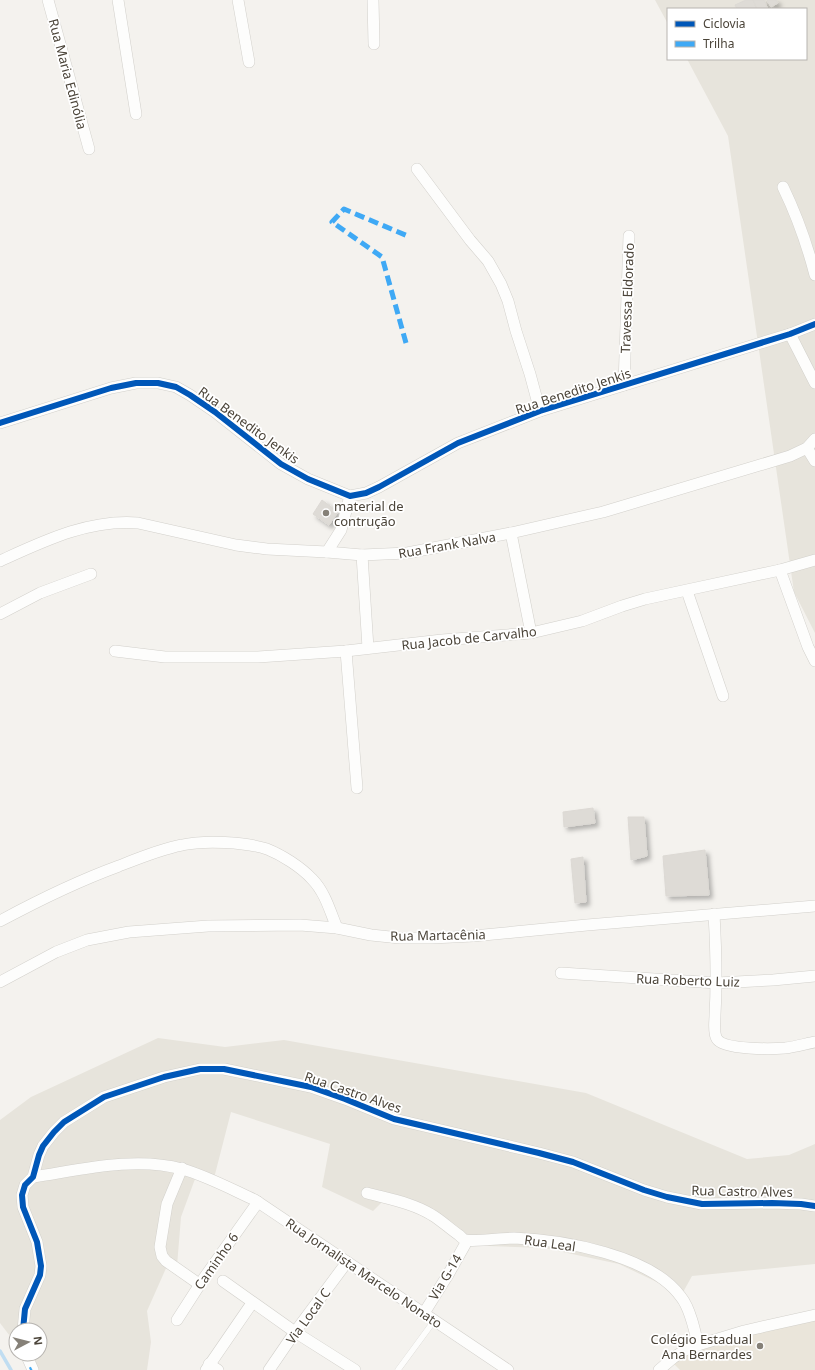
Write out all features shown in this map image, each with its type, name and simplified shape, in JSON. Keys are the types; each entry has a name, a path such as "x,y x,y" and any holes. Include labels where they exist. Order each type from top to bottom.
{"street":[{"name":"Rua Maria Edinólia","path":"48,0 89,149"},
{"path":"118,0 136,114"},
{"path":"238,0 249,62"},
{"path":"373,0 374,44"},
{"path":"417,169 470,240 488,261 501,284 508,301 540,411"},
{"path":"783,188 797,216 806,241 815,275"},
{"name":"Travessa Eldorado","path":"624,385 629,236"},
{"name":"Rua Benedito Jenkis","path":"0,423 111,388 136,383 158,383 176,387 215,412 280,464 308,479 350,496 366,493 458,444 540,411 790,334 815,324"},
{"path":"790,334 815,383"},
{"name":"Rua Frank Nalva","path":"0,561 46,540 76,530 102,524 122,522 146,524 236,545 268,549 362,555 407,554 511,534 618,507 790,456 807,448 815,439"},
{"path":"807,448 815,461"},
{"path":"327,552 341,530 350,496"},
{"path":"511,534 530,633"},
{"path":"362,555 368,648"},
{"name":"Rua Jacob de Carvalho","path":"115,651 165,657 258,657 346,651 480,636 530,633 582,621 645,599 780,570 815,560"},
{"path":"780,570 815,661"},
{"path":"0,614 40,594 91,574"},
{"path":"687,591 723,696"},
{"path":"346,651 357,788"},
{"path":"0,921 58,891 129,862 182,845 206,842 237,844 266,849 285,857 312,879 322,892 337,928"},
{"name":"Rua Martacênia","path":"0,982 56,952 87,940 129,932 208,926 300,925 337,928 400,938 432,938 473,936 815,906"},
{"path":"714,914 717,983 716,1038 720,1042 730,1046 761,1048 785,1048 815,1042"},
{"name":"Rua Roberto Luiz","path":"561,974 717,983 815,976"},
{"name":"Rua Castro Alves","path":"24,1322 25,1309 36,1287 41,1266 37,1242 23,1207 22,1195 25,1185 33,1177 41,1150 54,1132 64,1122 104,1097 164,1077 200,1069 224,1070 311,1087 394,1119 573,1162 667,1198 702,1204 772,1203 815,1206"},
{"name":"Rua Jornalista Marcelo Nonato","path":"33,1177 135,1163 182,1168 258,1202 508,1370"},
{"path":"182,1168 167,1204 160,1247 162,1256 166,1261 199,1284"},
{"path":"367,1193 408,1204 432,1215 467,1241"},
{"name":"Caminho 6","path":"177,1320 199,1284 258,1202"},
{"name":"Rua Leal","path":"467,1241 514,1238 552,1242 595,1250 632,1262 672,1285 682,1298 691,1320 698,1345"},
{"name":"Via G-14","path":"424,1313 467,1241"},
{"name":"Via Local C","path":"269,1370 347,1262"},
{"path":"222,1281 295,1332 355,1370"},
{"path":"211,1368 252,1303"},
{"path":"659,1370 685,1350 698,1345 744,1331 815,1315"}],"lane":[{"path":"398,1370 434,1321"}],"shaded area":[{"path":"655,0 815,0 815,633 794,592 728,136 688,60 807,60 807,8 667,8 667,22"},
{"path":"158,1038 225,1047 284,1040 586,1093 747,1159 789,1155 815,1144 815,1264 692,1276 682,1294 619,1264 544,1248 489,1246 385,1199 373,1211 322,1187 330,1144 231,1112 213,1182 195,1179 181,1217 177,1266 167,1266 147,1311 151,1342 147,1370 33,1370 28,1362 48,1362 48,1322 8,1322 8,1334 0,1323 0,1120 31,1097"},
{"name":"Colégio Estadual Ana Bernardes","path":"815,1320 815,1370 680,1370 673,1363 694,1349 717,1342"}],"building":[{"path":"746,0 753,0 757,8 736,8 735,5"},
{"path":"753,0 764,0 768,8 757,8"},
{"path":"767,0 776,0 778,3 771,7"},
{"name":"material de contrução","path":"322,500 338,512 329,525 313,514"},
{"path":"593,808 595,823 564,827 563,812"},
{"path":"628,817 644,817 647,856 631,860"},
{"path":"705,850 709,895 666,896 663,856"},
{"path":"583,857 586,902 575,903 571,859"}],"waterway":[{"path":"0,1351 11,1370"}],"marked path":[{"path":"406,343 382,257 332,222 344,209 410,237"}],"cycle path":[{"path":"0,423 111,388 136,383 158,383 176,387 190,395 215,412 281,464 308,479 350,496 366,493 379,487 458,443 540,411 790,334 815,324"},
{"path":"24,1322 25,1309 40,1275 41,1266 37,1242 23,1207 22,1195 25,1185 33,1177 43,1146 64,1122 104,1097 164,1077 200,1069 224,1069 311,1087 394,1119 573,1162 644,1190 667,1197 702,1204 772,1203 815,1206"}],"place":[{"name":"material de contrução","path":"326,513"},
{"name":"Colégio Estadual Ana Bernardes","path":"760,1346"}]}
